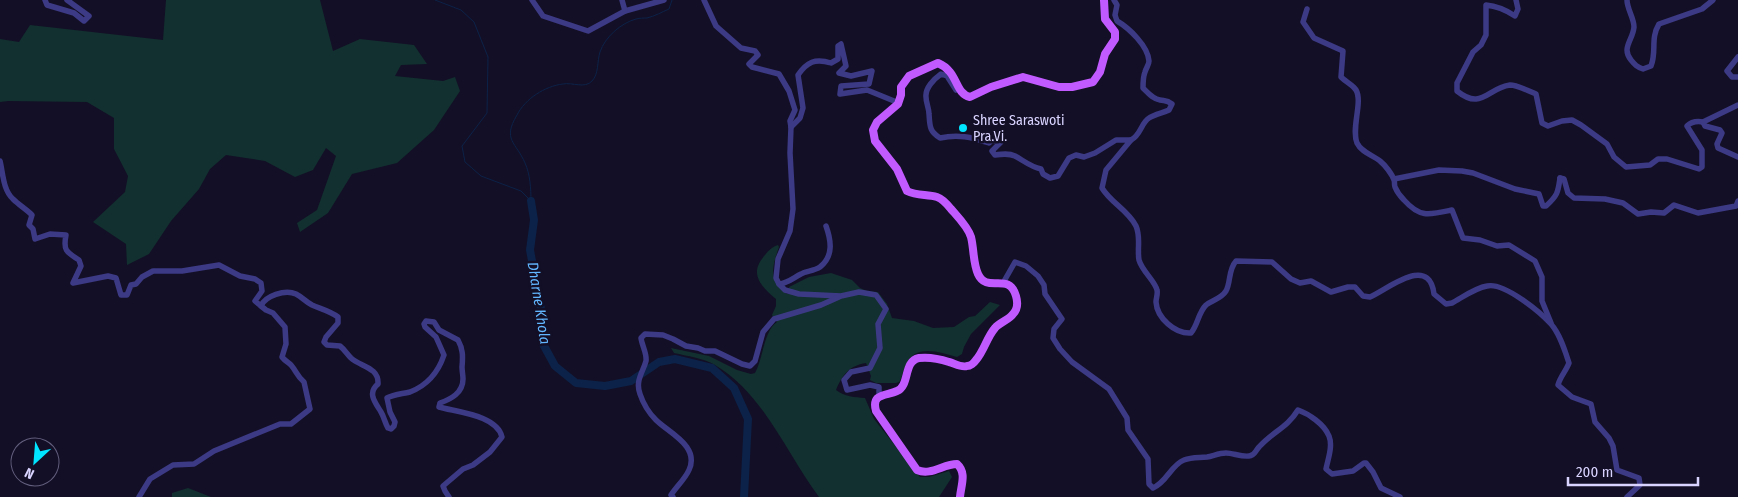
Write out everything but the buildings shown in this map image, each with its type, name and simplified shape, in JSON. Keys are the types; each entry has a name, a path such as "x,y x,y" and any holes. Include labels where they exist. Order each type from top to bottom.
{"main road":[{"path":"960,497 964,476 962,468 957,464 951,464 926,472 917,470 876,411 876,400 879,396 901,389 910,365 913,361 920,358 941,359 964,367 976,361 994,329 1011,318 1018,302 1014,288 1008,284 994,284 982,280 978,273 971,236 944,200 936,196 924,196 907,192 897,169 875,142 873,130 899,103 901,87 909,76 938,64 949,70 962,94 970,97 991,87 1023,77 1059,87 1072,87 1093,82 1100,72 1104,54 1115,39 1115,32 1105,19 1104,0"}],"street":[{"path":"45,0 47,5 74,13 84,21 89,16 68,0"},
{"path":"532,0 543,16 588,31 625,11 664,0"},
{"path":"622,0 625,11"},
{"path":"704,0 716,26 741,48 755,51 758,55 749,64 752,67 779,74 790,92 796,110 790,121 792,127 790,153 793,209 790,231 778,260 776,278 785,290 799,294 841,296"},
{"path":"1114,0 1117,5 1115,15 1117,21 1136,37 1146,52 1149,62 1144,74 1143,88 1152,96 1160,100 1167,100 1172,104 1169,110 1150,117 1144,124 1136,138 1131,140 1106,170 1102,188 1106,195 1126,212 1136,226 1139,234 1139,261 1157,290 1157,307 1164,319 1174,329 1183,333 1191,333 1207,304 1225,293 1232,266 1236,261 1243,260 1272,262 1291,279 1300,283 1311,281 1331,292 1355,286 1363,296 1370,297 1408,276 1428,278 1433,283 1434,294 1446,304 1452,303 1478,288 1495,285 1518,297 1552,325"},
{"path":"1516,0 1518,9 1515,16 1494,6 1486,5 1486,35 1481,45 1474,52 1458,84 1457,91 1462,96 1468,99 1480,99 1508,85 1536,94 1542,122 1548,126 1572,120 1607,144 1614,157 1626,167 1650,165 1658,160 1667,159 1699,169 1702,167 1702,150 1687,126 1697,121 1703,122 1738,105"},
{"path":"1627,0 1634,26 1626,48 1628,56 1636,67 1644,69 1651,66 1654,58 1654,32 1659,24 1702,9 1713,0"},
{"path":"1307,9 1304,22 1314,38 1343,51 1341,78 1355,88 1359,100 1356,109 1356,142 1372,157 1379,160 1394,179 1398,194 1413,210 1422,214 1452,210 1463,238 1480,240 1497,246 1509,245 1535,261 1542,277 1542,301 1569,363 1566,371 1559,379 1558,385 1572,397 1591,404 1595,422 1609,438 1613,446 1617,470 1639,478 1640,485 1627,497"},
{"path":"792,127 800,118 803,108 798,75 806,64 822,61 831,63 838,59 838,46 841,44 846,66 839,73 852,76 872,71 869,84 841,86 840,94 867,90 899,103"},
{"path":"1738,57 1727,71 1732,76 1738,76"},
{"path":"962,94 957,91 947,76 941,74 934,80 927,91 926,98 930,114 929,124 933,134 940,138 960,135 974,137 989,143 992,140 1001,142 992,151 995,155 1005,154 1014,156 1035,168 1041,169 1050,178 1058,176 1069,158 1076,155 1084,157 1095,153 1116,140 1131,140"},
{"path":"1703,122 1705,126 1720,130 1722,133 1717,144 1718,148 1738,157"},
{"path":"0,161 4,183 12,198 24,206 32,215 28,225 32,229 35,239 50,234 66,235 64,246 68,253 79,260 80,266 73,283 108,276 116,278 121,295 127,295 131,285 136,284 142,277 153,271 182,271 218,264 240,276 255,278 261,283 262,291 255,301 273,313 285,327 286,344 282,357 304,382 310,409 291,424 280,424 214,451 194,464 173,465 150,478 139,497"},
{"path":"1394,179 1439,170 1462,171 1473,173 1515,189 1540,194 1543,206 1546,206 1559,190 1560,178 1564,179 1568,193 1574,198 1605,199 1623,203 1638,214 1664,212 1674,205 1698,213 1736,206 1738,201"},
{"path":"779,284 792,280 802,273 820,266 825,260 831,246 826,226"},
{"path":"1003,283 1015,262 1026,266 1038,276 1044,285 1046,294 1062,319 1054,329 1053,338 1072,362 1109,389 1127,418 1128,430 1148,459 1149,484 1153,488 1158,486 1176,465 1183,460 1225,453 1250,457 1270,437 1291,422 1298,410 1316,420 1329,436 1330,448 1326,469 1332,474 1353,471 1366,463 1381,488 1400,497"},
{"path":"260,306 268,298 288,292 296,294 311,305 338,317 338,323 324,342 327,345 340,346 351,359 375,372 378,384 374,387 373,401 382,413 388,428 391,429 395,422 390,412 387,398 418,388 431,379 440,368 442,362 444,355 441,346 436,337 425,327 426,321 434,322 439,330 458,340 464,354 461,389 452,398 440,403 439,407 478,417 496,426 502,437 490,452 463,469 443,486 444,492 449,497"},
{"path":"673,497 671,495 682,482 690,468 690,451 682,440 649,412 641,396 638,388 640,375 646,360 641,338 645,334 663,336 686,346 705,351 715,351 750,366 755,361 764,332 774,319 822,306 841,296 859,292 876,295 886,309 878,324 880,348 870,368 852,372 844,380 847,390 870,385 879,387 879,396"}],"green space":[{"path":"166,0 320,0 333,51 360,39 414,45 427,64 401,65 395,76 443,81 455,77 460,91 434,130 397,163 352,174 328,213 300,232 297,223 317,210 336,156 326,148 313,170 295,177 265,161 226,155 210,169 199,189 171,221 149,254 127,265 126,244 93,222 125,192 128,176 114,149 114,118 87,102 0,102 0,39 19,42 30,25 163,40"},
{"path":"778,245 773,267 774,279 787,294 790,294 789,287 809,277 831,273 852,280 860,288 867,291 878,292 887,304 892,318 914,321 933,328 954,327 969,317 975,316 990,302 1000,305 971,334 962,354 957,357 935,352 920,352 909,359 899,382 896,383 876,383 870,380 871,376 866,363 860,364 847,372 836,390 853,397 865,398 874,419 920,477 929,477 949,471 952,477 939,497 819,497 761,408 732,377 715,365 700,359 674,353 671,348 709,356 737,370 751,374 755,373 769,331 777,322 772,315 776,306 776,299 761,284 758,279 757,268 768,252"},
{"path":"188,488 211,497 172,497 172,493"}],"waterway":[{"name":"Dharne Khola","path":"435,0 461,10 474,22 488,57 487,113 462,146 465,162 481,176 521,191 530,200"},
{"path":"531,201 527,167 511,136 513,123 521,109 536,94 549,87 567,84 586,85 592,81 596,75 602,46 614,31 630,21 647,18 669,9 672,0"},
{"name":"Dharne Khola","path":"531,201 534,220 530,250 541,309 543,344 555,366 576,383 605,386 631,381 659,362 675,359 712,368 734,388 748,419 744,497"}],"place":[{"name":"Shree Saraswoti Pra.Vi.","path":"963,128"}]}
